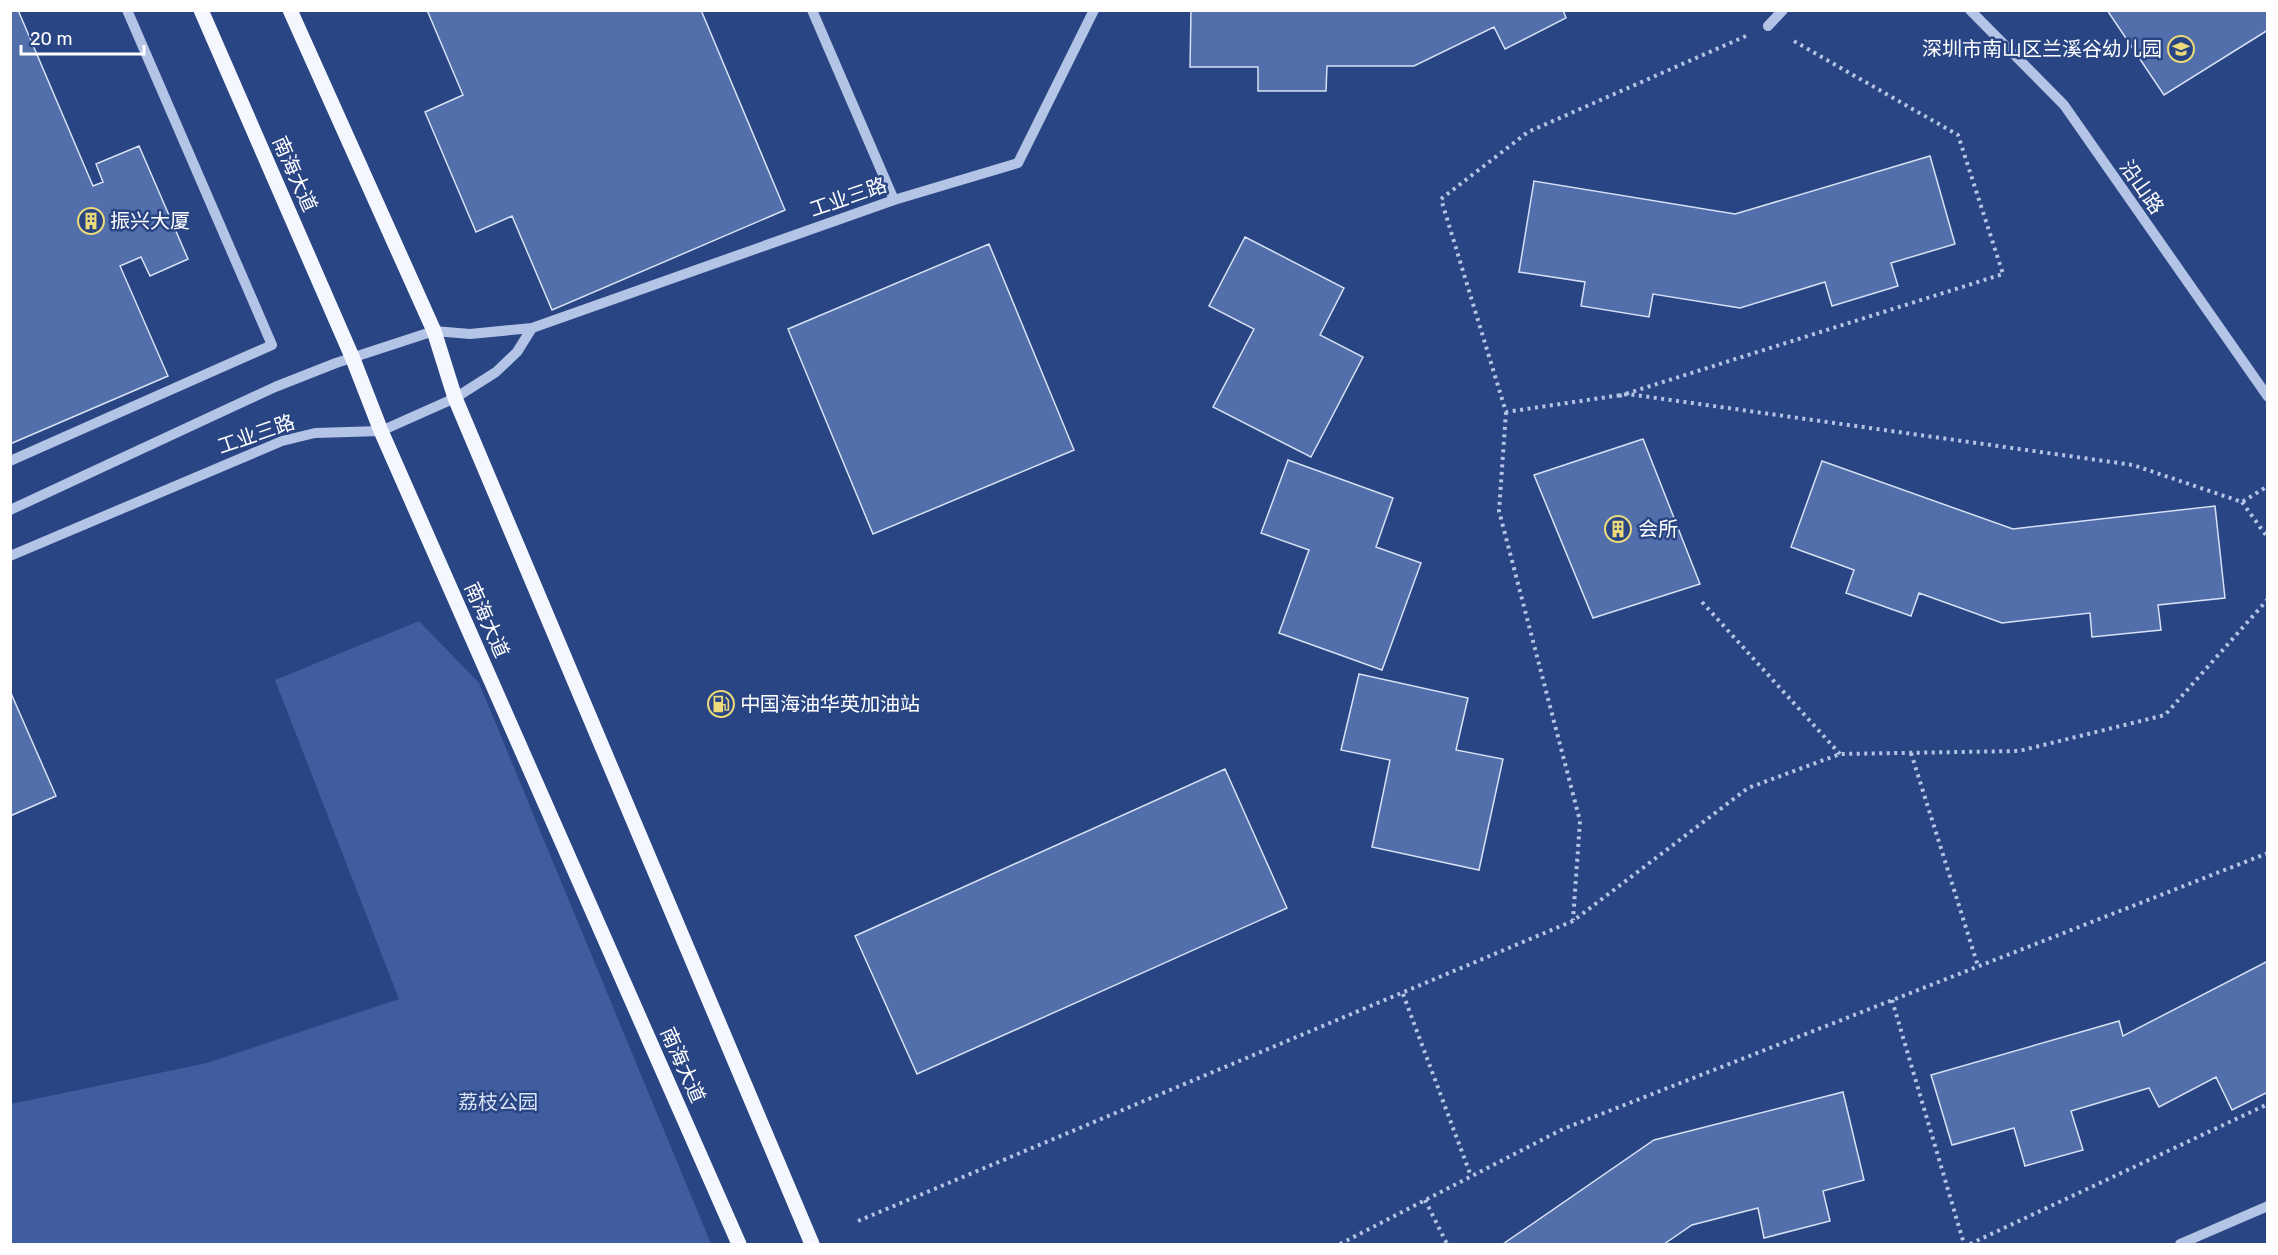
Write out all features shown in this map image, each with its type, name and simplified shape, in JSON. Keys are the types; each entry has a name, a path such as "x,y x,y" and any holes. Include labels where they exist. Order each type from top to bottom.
{"main road":[{"name":"南海大道","path":"201,10 353,358 381,432 739,1245"},
{"path":"290,10 434,331 455,398 812,1245"}],"street":[{"path":"10,461 272,345 127,10"},
{"path":"812,10 894,200"},
{"name":"工业三路","path":"10,510 275,387 353,358 434,331 470,334 532,328 894,200 1018,163 1095,10"},
{"path":"1768,26 1783,10"},
{"name":"沿山路","path":"1970,10 2064,105 2268,397"},
{"name":"工业三路","path":"10,556 282,441 315,433 381,432 455,398 496,372 517,352 532,328"},
{"path":"2180,1245 2268,1206"}],"path":[{"path":"1573,921 1580,821 1499,511 1506,412 1441,199 1528,132 1768,26 1958,135 2003,274 1619,396"},
{"path":"1506,412 1628,394 2133,465 2242,502 2268,538"},
{"path":"2242,502 2268,486"},
{"path":"858,1221 1573,921 1748,788 1840,754 2019,751 2165,715 2268,599"},
{"path":"1702,602 1840,754"},
{"path":"1911,753 1978,966"},
{"path":"1340,1245 1563,1129 2268,853"},
{"path":"1403,994 1470,1176"},
{"path":"1892,1000 1964,1245"},
{"path":"1970,1245 2268,1104"},
{"path":"1425,1200 1447,1245"}],"green space":[{"name":"荔枝公园","path":"419,621 479,683 711,1244 11,1244 11,1104 207,1063 399,999 275,680"}],"building":[{"name":"振兴大厦","path":"10,10 18,10 93,186 103,182 96,164 139,146 188,259 150,276 141,257 120,266 168,376 10,444"},
{"path":"427,10 701,10 785,210 552,310 512,216 476,232 425,112 463,95"},
{"path":"1191,10 1563,10 1566,18 1505,49 1494,27 1414,66 1327,66 1326,91 1258,91 1258,67 1190,67"},
{"path":"2107,10 2268,10 2268,30 2164,95"},
{"path":"1930,156 1955,244 1891,263 1898,286 1832,306 1825,282 1740,308 1653,294 1649,317 1581,306 1585,282 1519,272 1534,181 1735,214"},
{"path":"1245,237 1344,288 1320,335 1363,357 1311,457 1213,407 1254,329 1209,306"},
{"path":"989,244 1074,450 873,534 788,329"},
{"name":"会所","path":"1643,439 1700,584 1593,618 1534,475"},
{"path":"1288,460 1393,498 1376,547 1421,563 1382,670 1279,633 1309,550 1261,533"},
{"path":"1822,461 2013,529 2215,506 2225,598 2158,605 2161,630 2092,637 2090,613 2002,623 1919,593 1911,616 1846,593 1854,570 1791,547"},
{"path":"1359,674 1468,698 1456,750 1503,759 1479,870 1372,847 1390,760 1341,750"},
{"path":"10,691 56,796 10,816"},
{"path":"1225,769 1287,908 917,1074 855,936"},
{"path":"2268,961 2268,1092 2232,1110 2216,1077 2159,1107 2149,1088 2071,1111 2083,1150 2025,1166 2014,1128 1952,1145 1931,1075 2119,1021 2123,1036"},
{"path":"1843,1092 1864,1180 1823,1191 1830,1221 1764,1238 1758,1208 1692,1225 1664,1244 1503,1244 1654,1140"}],"place":[{"name":"深圳市南山区兰溪谷幼儿园","path":"2181,49"},
{"name":"振兴大厦","path":"91,221"},
{"name":"会所","path":"1618,529"},
{"name":"中国海油华英加油站","path":"721,704"}]}
